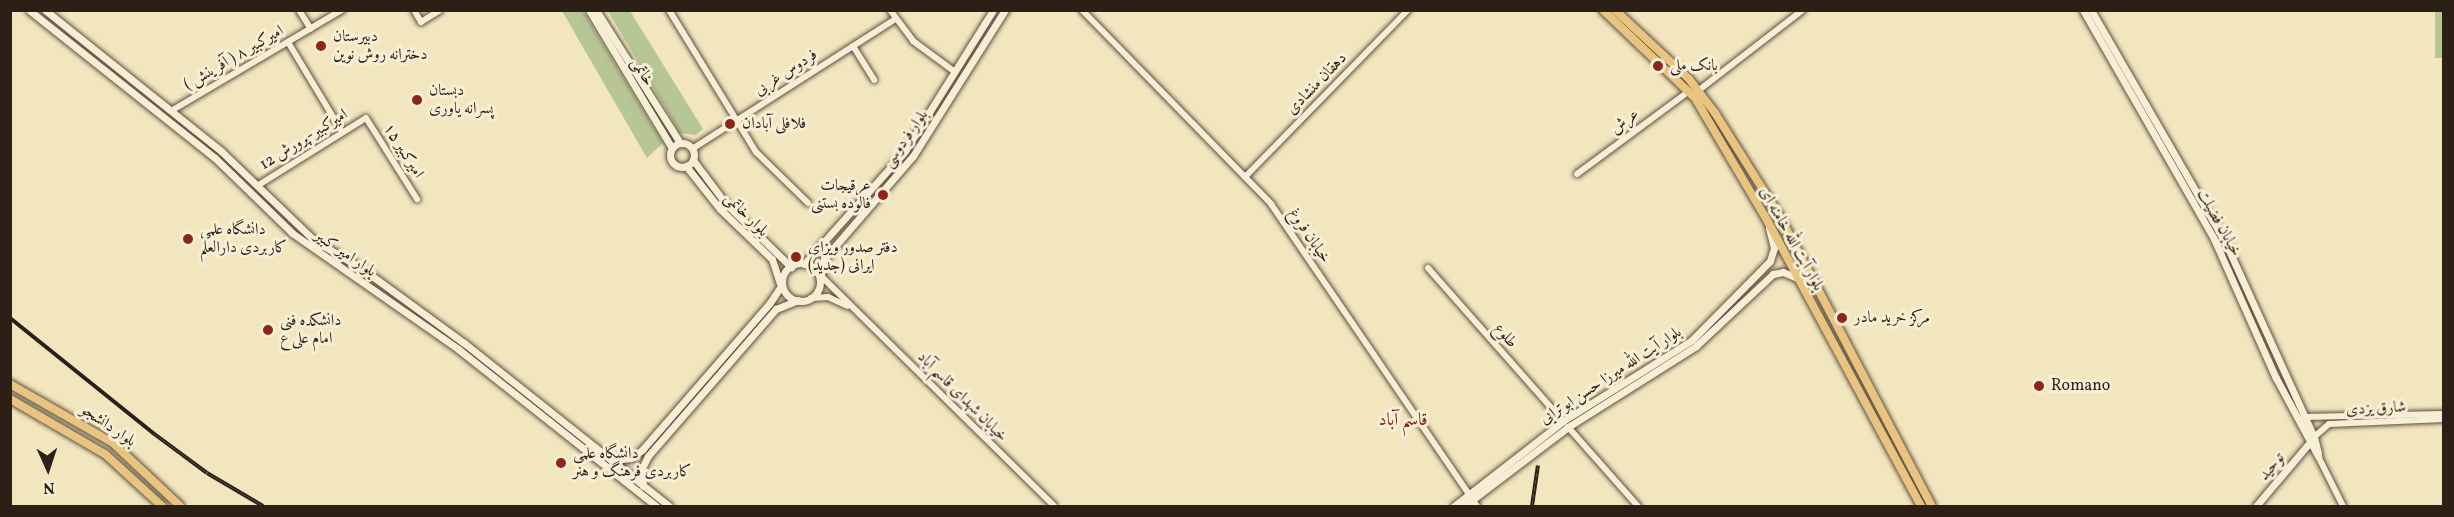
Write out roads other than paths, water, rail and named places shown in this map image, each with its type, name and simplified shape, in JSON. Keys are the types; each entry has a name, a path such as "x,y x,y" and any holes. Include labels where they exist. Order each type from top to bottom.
{"main road":[{"name":"بلوار امیر کبیر","path":"29,10 215,158 292,233 459,349 611,460 669,507"},
{"name":"بلوار امیر کبیر","path":"45,10 171,111 257,186 315,241 367,272 528,400 656,507"},
{"name":"خاتمی","path":"589,10 672,148"},
{"name":"خاتمی","path":"596,10 680,144"},
{"name":"بلوار فردوسی","path":"804,264 899,159 993,10"},
{"name":"بلوار فردوسی","path":"821,276 824,259 913,156 1005,10"},
{"name":"بلوار آیت الله خامنه ای","path":"1603,10 1689,91 1768,222 1921,507"},
{"name":"بلوار آیت الله خامنه ای","path":"1615,10 1699,90 1779,215 1932,507"},
{"name":"خیابان فضیلت","path":"2083,10 2214,239 2309,444 2318,456"},
{"name":"خیابان فضیلت","path":"2091,10 2226,244 2314,437 2318,456"},
{"path":"77,49 83,41"},
{"path":"680,144 692,149 693,160 686,166 672,161 672,148 680,144"},
{"name":"بلوار خاتمی","path":"693,160 726,204 790,267"},
{"name":"بلوار خاتمی","path":"686,166 720,209 772,259 780,285"},
{"name":"بلوار آیت الله میرزا حسن ابوترابی","path":"1686,349 1770,261 1774,248 1768,222"},
{"path":"611,460 631,458 642,450 769,304 790,267 804,264 821,276 820,289 811,298 798,300 776,309 648,456 642,468 643,486"},
{"name":"بلوار آیت الله میرزا حسن ابوترابی","path":"1464,507 1565,424 1686,349 1773,274 1783,272 1797,278"},
{"path":"780,285 786,294 798,300"},
{"path":"1858,389 1868,383"},
{"name":"بلوار دانشجو","path":"10,384 112,443 180,507"},
{"name":"بلوار دانشجو","path":"10,399 105,454 162,507"},
{"name":"توحید","path":"2256,507 2314,437"},
{"name":"بلوار آیت الله میرزا حسن ابوترابی","path":"1454,507 1473,500"}],"street":[{"path":"299,10 310,29"},
{"name":"امیرکبیر ۸ ( آفرینش )","path":"171,111 342,10"},
{"path":"414,10 421,22 440,10"},
{"path":"669,10 735,122 756,152 808,203"},
{"path":"890,10 913,41 955,72"},
{"name":"خیابان فروغ","path":"1082,10 1271,204 1473,500"},
{"name":"دهقان منشادی","path":"1245,177 1408,10"},
{"path":"1699,90 1803,10"},
{"name":"فردوس غربی","path":"692,149 895,19"},
{"path":"288,42 342,132"},
{"path":"853,46 874,80"},
{"name":"عرش","path":"1577,174 1689,91"},
{"name":"12 امیرکبیر-پرورش","path":"257,186 366,118"},
{"name":"امیرکبیر ۱۵","path":"366,118 417,199"},
{"name":"طلوع","path":"1428,268 1638,507"},
{"name":"خیابان شهدای قاسم آباد","path":"821,276 1054,507"},
{"path":"811,298 828,297 852,308"},
{"path":"2304,417 2388,419 2444,414"},
{"path":"2323,418 2318,423 2324,427"},
{"name":"شارق یزدی","path":"2314,437 2324,427 2388,419 2444,419"},
{"name":"خیابان فضیلت","path":"2318,456 2343,507"}],"railway":[{"path":"10,318 153,433 207,473 263,506"},
{"path":"1532,506 1538,465"}],"place":[{"name":"دبیرستان دخترانه روش نوین","path":"321,46"},
{"name":"بانک ملی","path":"1658,66"},
{"name":"دبستان پسرانه یاوری","path":"417,100"},
{"name":"فلافلی آبادان","path":"730,124"},
{"name":"عرقیجات فالوده بستنی","path":"883,195"},
{"name":"دانشگاه علمی کاربردی دارالعلم","path":"188,239"},
{"name":"دفتر صدور ویزای ایرانی (جدید)","path":"796,257"},
{"name":"مرکز خرید مادر","path":"1842,318"},
{"name":"دانشکده فنی امام علی ع","path":"268,330"},
{"name":"Romano","path":"2039,386"},
{"name":"دانشگاه علمی کاربردی فرهنگ و هنر","path":"561,463"}],"district":[{"name":"قاسم آباد","path":"1403,421"}]}
